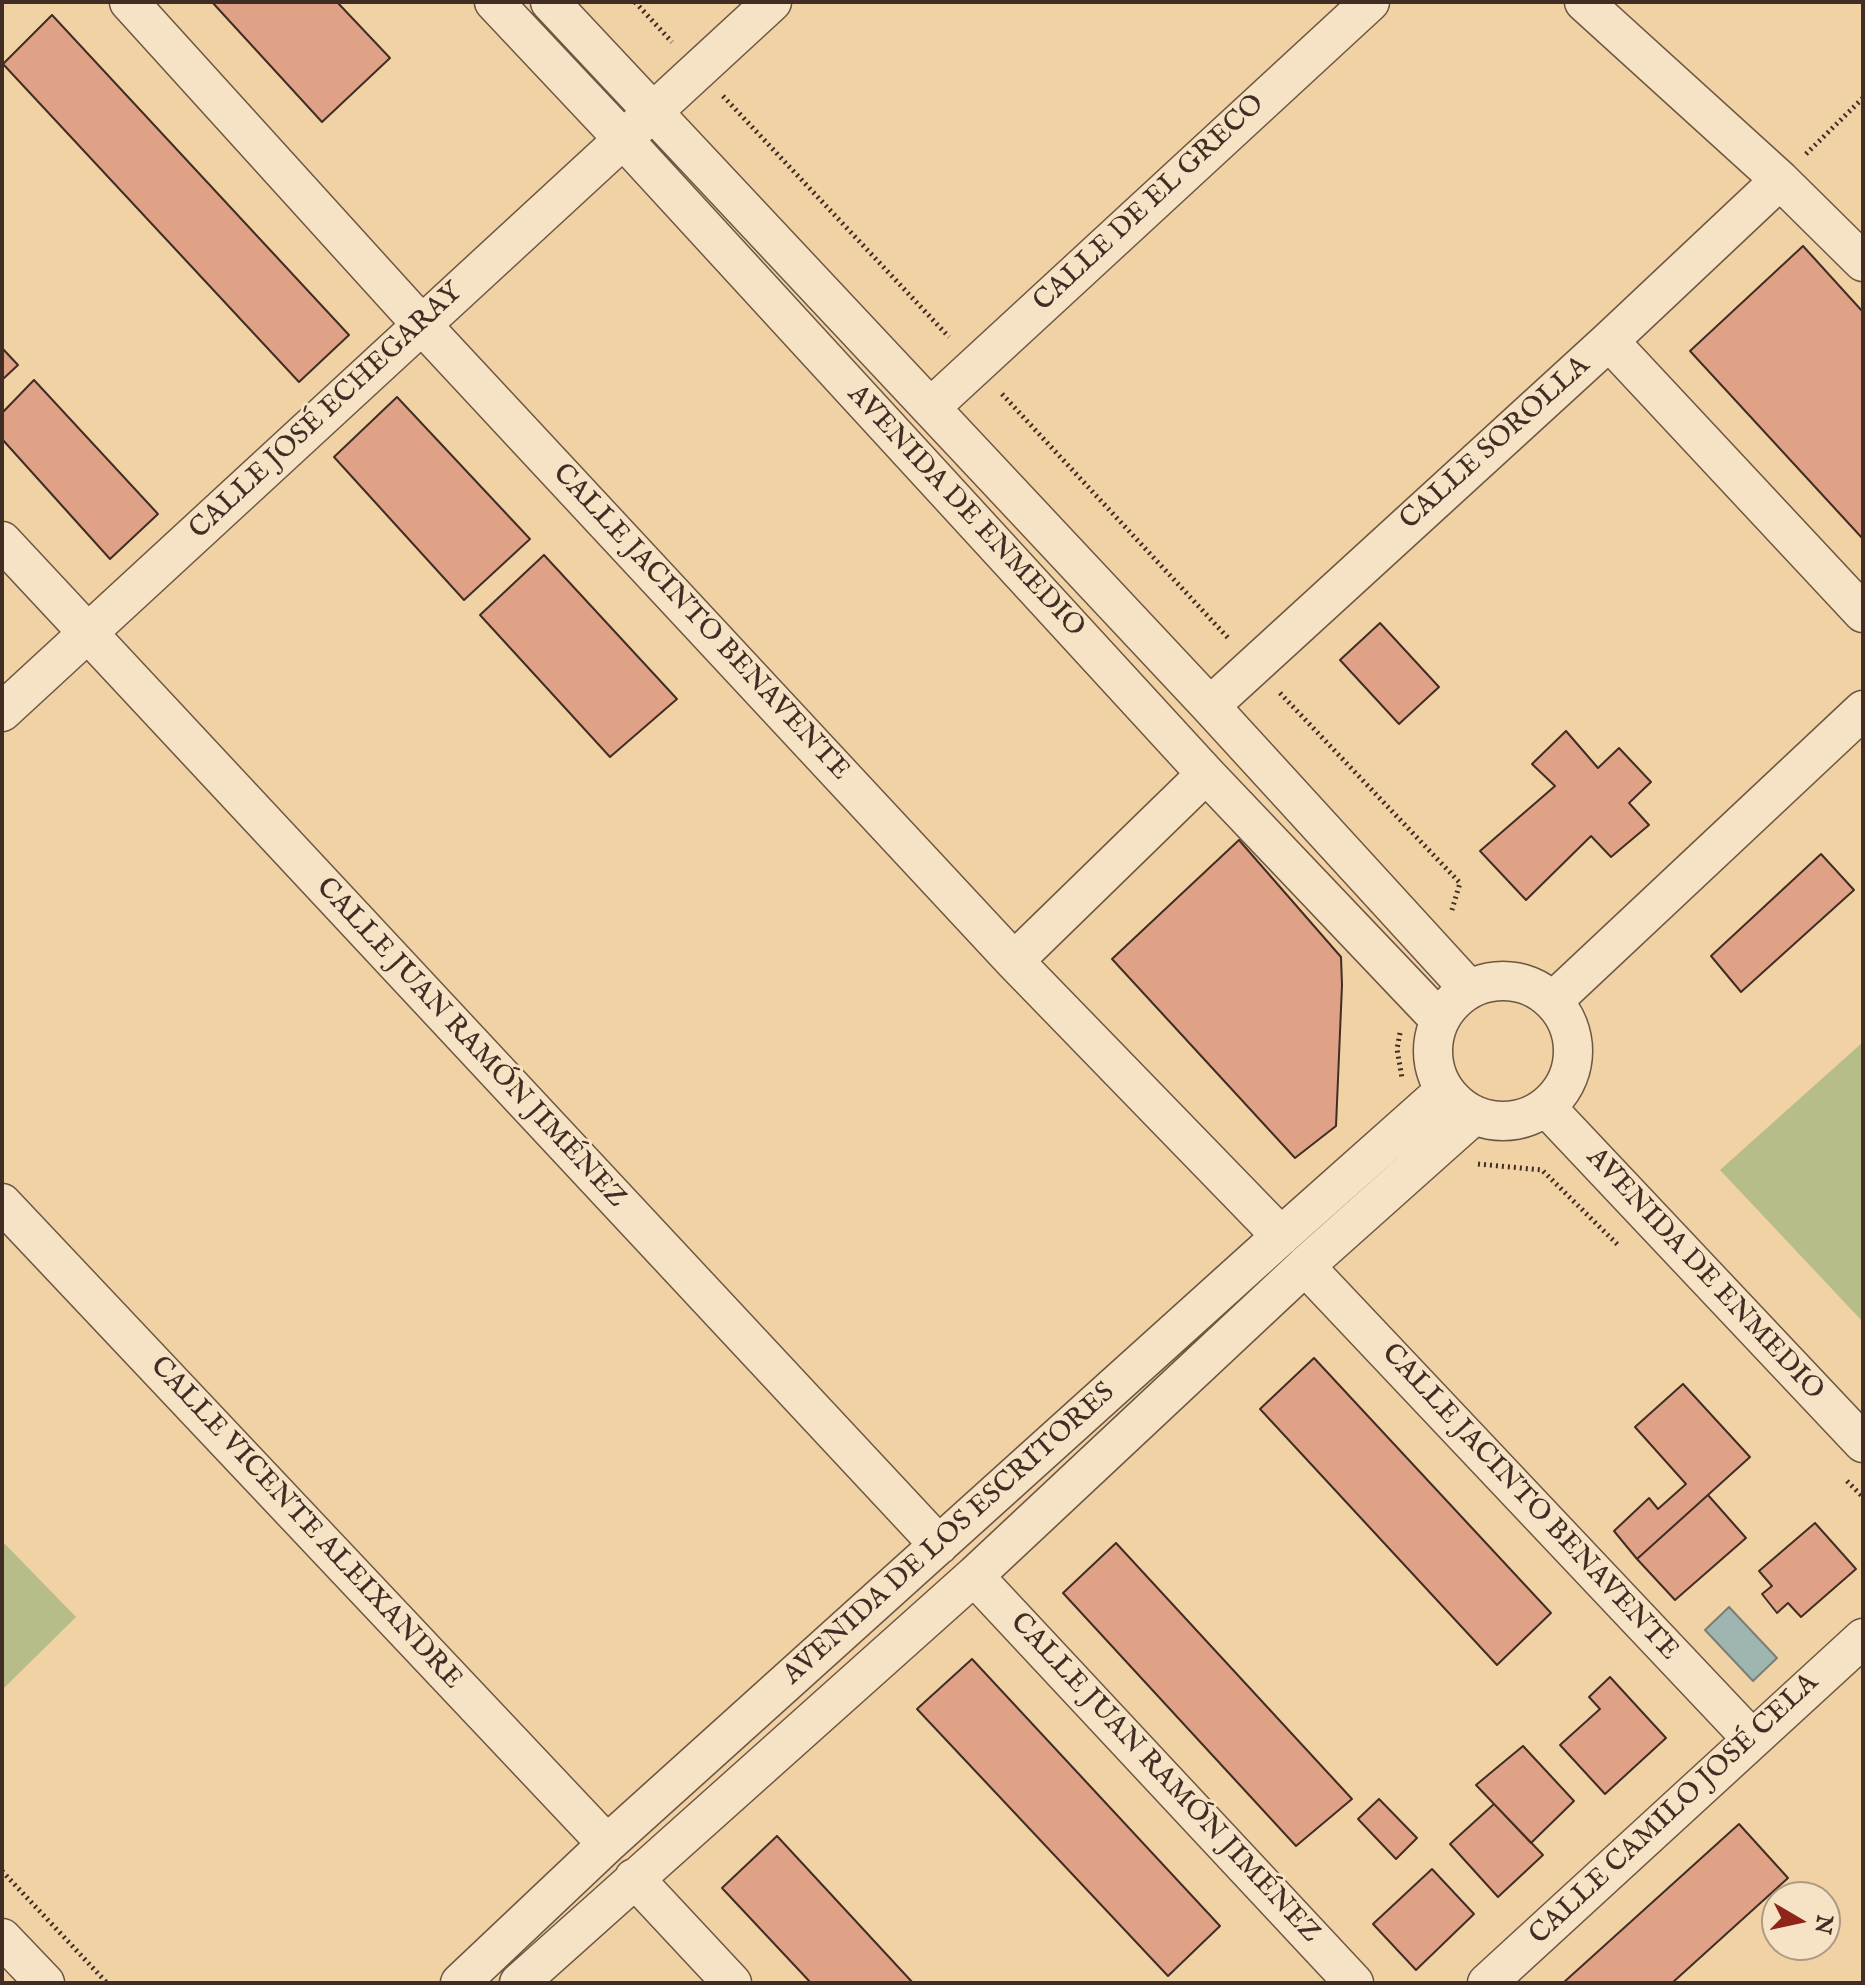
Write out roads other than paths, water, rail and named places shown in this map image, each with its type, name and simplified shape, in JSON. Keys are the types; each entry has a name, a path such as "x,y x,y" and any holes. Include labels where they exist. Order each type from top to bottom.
{"street":[{"name":"CALLE JACINTO BENAVENTE","path":"129,2 422,325 1014,961 1281,1236"},
{"name":"AVENIDA DE ENMEDIO","path":"494,2 1206,774 1439,1019"},
{"name":"AVENIDA DE ENMEDIO","path":"550,2 1210,706 1469,989"},
{"name":"CALLE JOSÉ ECHEGARAY","path":"2,712 772,2"},
{"name":"CALLE DE EL GRECO","path":"931,407 1370,2"},
{"path":"1584,2 1780,180 1863,262"},
{"name":"CALLE SOROLLA","path":"1210,706 1780,180"},
{"path":"1609,341 1863,613"},
{"name":"CALLE JUAN RAMÓN JIMÉNEZ","path":"2,541 939,1545"},
{"path":"1553,1001 1863,710"},
{"path":"1014,961 1206,774"},
{"path":"1491,981 1513,981 1535,988 1553,1001 1566,1019 1573,1041 1572,1064 1563,1087 1546,1107 1528,1118 1493,1121 1473,1116 1457,1105 1444,1091 1432,1056 1433,1037 1439,1019 1452,1002 1469,989 1491,981"},
{"name":"AVENIDA DE LOS ESCRITORES","path":"460,1983 607,1844 1444,1091"},
{"name":"AVENIDA DE ENMEDIO","path":"1546,1107 1863,1443"},
{"name":"AVENIDA DE LOS ESCRITORES","path":"519,1983 974,1576 1305,1266 1473,1116"},
{"name":"CALLE VICENTE ALEIXANDRE","path":"2,1203 607,1844"},
{"name":"CALLE JACINTO BENAVENTE","path":"1305,1266 1752,1739"},
{"name":"CALLE JUAN RAMÓN JIMÉNEZ","path":"974,1576 1354,1983"},
{"name":"CALLE CAMILO JOSÉ CELA","path":"1487,1983 1863,1638"},
{"path":"634,1878 732,1983"},
{"path":"2,1938 45,1983"}],"water":[{"path":"1729,1607 1777,1658 1753,1681 1705,1630"}]}
